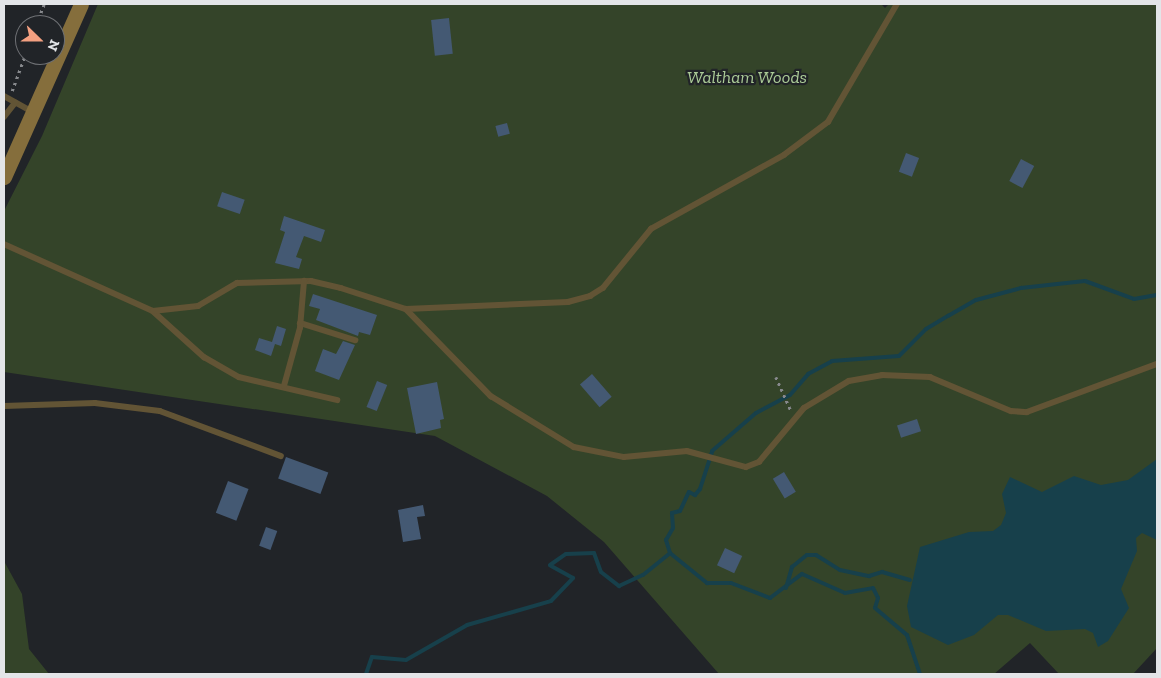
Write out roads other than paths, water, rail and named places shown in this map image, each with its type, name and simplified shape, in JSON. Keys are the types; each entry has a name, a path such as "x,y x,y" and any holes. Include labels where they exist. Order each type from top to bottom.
{"main road":[{"path":"4,177 36,113 82,4"}],"lane":[{"path":"153,311 198,306 238,283 304,282 340,288 406,309 568,302 590,296 603,288 651,229 784,155 828,122 897,4"},
{"path":"6,98 36,113"},
{"path":"4,117 15,103"},
{"path":"4,244 153,311 220,368 239,377 284,386 337,400"},
{"path":"284,386 300,323 304,282"},
{"path":"406,309 491,396 574,447 624,457 672,451 703,455 746,467 759,462 794,417 819,395 865,377 930,377 1012,411 1027,412 1157,364"},
{"path":"300,323 356,340"},
{"path":"4,406 95,403 160,411 281,456"}],"water":[{"path":"1157,459 1157,540 1142,533 1136,538 1137,551 1121,589 1129,608 1108,641 1098,647 1093,633 1085,629 1046,631 1008,615 998,615 974,635 948,645 911,627 907,606 920,547 969,532 993,531 1001,525 1006,513 1002,494 1010,477 1042,492 1074,476 1101,485 1128,480"}],"waterway":[{"path":"366,674 372,657 406,660 467,625 551,601 573,578 550,565 566,554 594,553 601,572 619,586 643,575 670,553 666,540 673,528 672,513 680,511 689,492 695,495 700,489 712,451 756,413 790,395 808,374 832,361 899,356 926,329 976,300 1021,288 1085,281 1134,299 1157,295"},
{"path":"670,553 707,583 731,583 770,598 802,574 845,593 873,588 878,598 875,608 907,635 920,674"},
{"path":"786,588 792,567 807,555 816,555 840,570 869,576 882,572 910,580"}],"park label":[{"name":"Waltham Woods","path":"747,77"}]}
